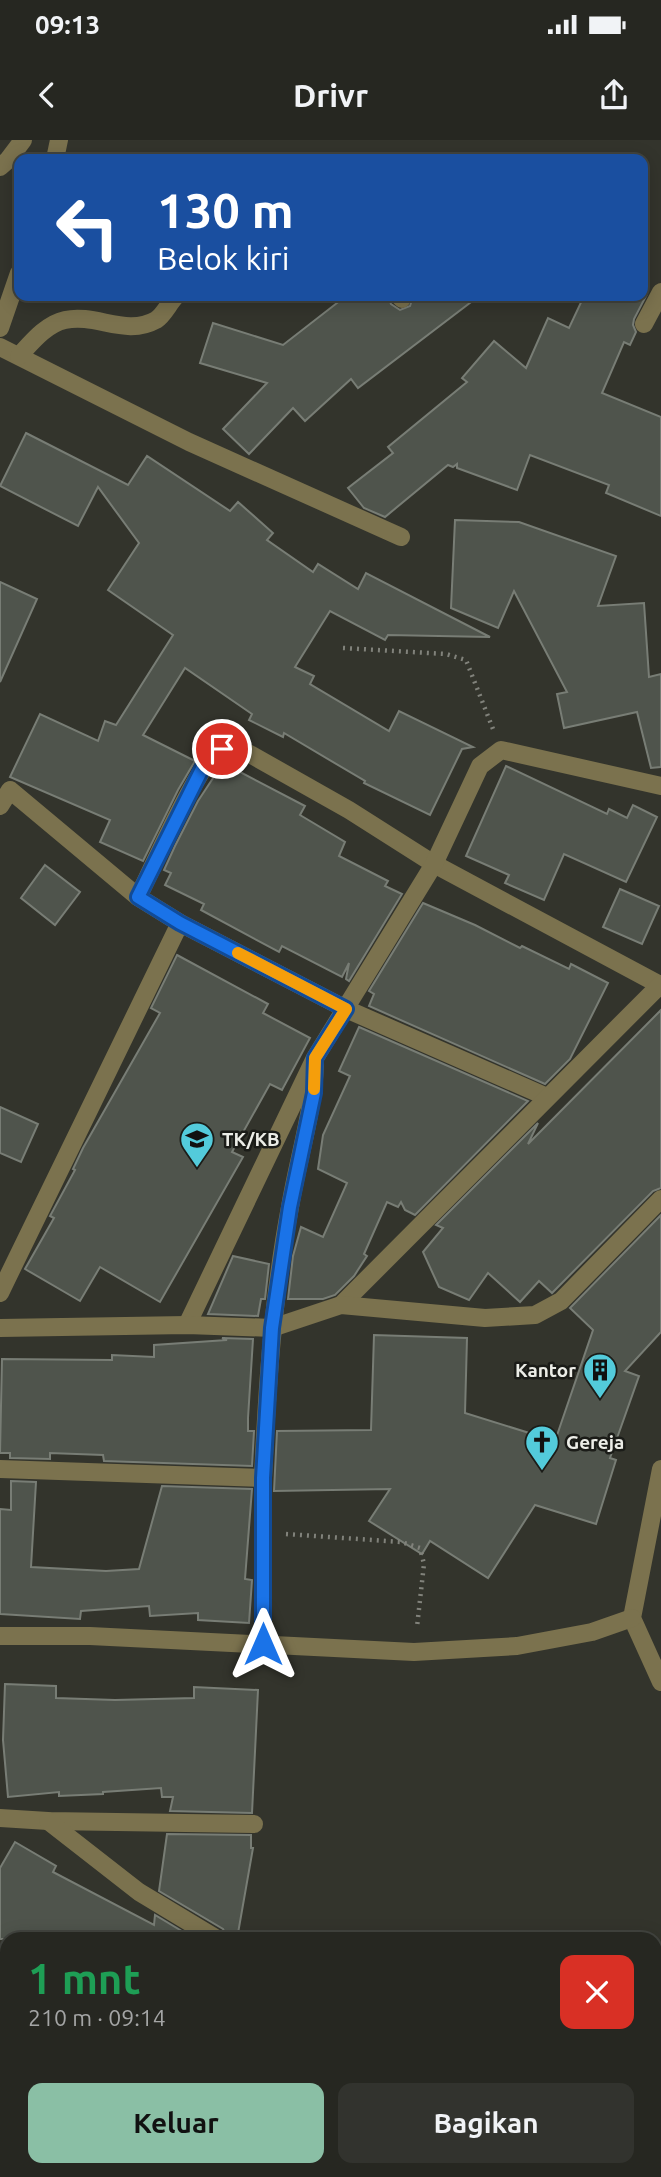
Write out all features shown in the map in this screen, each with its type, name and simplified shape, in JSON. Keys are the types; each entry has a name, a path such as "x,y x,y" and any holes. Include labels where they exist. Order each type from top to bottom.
{"street":[{"path":"0,167 23,140"},
{"path":"0,328 14,287"},
{"path":"644,324 661,292"},
{"path":"19,356 39,334 64,320 97,320 123,327 144,326 159,319 172,301"},
{"path":"0,347 189,442 401,537"},
{"path":"138,897 203,767 222,749 231,747 241,749 349,810 434,864 661,985 341,1305"},
{"path":"187,1325 315,1058 434,864 480,766 501,750 661,786"},
{"path":"0,806 10,790 138,897 180,923 346,1009 547,1097"},
{"path":"0,1293 180,923"},
{"path":"263,1644 263,1478 272,1328 290,1207 314,1093 315,1058"},
{"path":"0,1328 187,1325 272,1328 341,1305 485,1318 535,1315 561,1301 661,1199"},
{"path":"0,1469 263,1478"},
{"path":"661,1469 632,1618 661,1682"},
{"path":"0,1636 90,1636 415,1652 517,1646 592,1632 632,1618"},
{"path":"0,1818 254,1824"},
{"path":"48,1821 139,1892 205,1932"}],"path":[{"path":"342,648 446,654 466,660 501,750"},
{"path":"263,1533 401,1542 420,1548 424,1564 415,1652"}],"building":[{"path":"340,301 390,301 400,310 410,306 412,301 472,301 358,388 351,379 305,421 293,408 249,454 223,429 267,383 200,363 213,323 283,345"},
{"path":"582,301 643,301 634,319 636,332 630,345 624,342 602,393 661,417 661,516 606,493 609,485 530,455 517,490 457,468 457,464 453,467 448,465 385,517 364,508 348,488 393,453 388,447 467,382 462,378 494,341 526,368 548,318 569,328"},
{"path":"26,433 128,485 147,456 230,511 238,502 273,533 267,540 313,572 318,564 358,589 366,573 490,637 388,635 385,640 330,611 295,667 314,676 310,684 389,731 399,711 473,747 462,749 430,815 364,783 365,781 284,733 283,737 249,720 252,714 185,668 143,735 195,761 143,861 100,842 110,820 10,777 40,714 98,741 105,721 116,725 173,635 108,590 139,543 98,487 78,526 0,486"},
{"path":"455,520 519,522 616,556 598,606 644,603 649,677 661,674 661,767 651,768 637,712 564,728 557,694 567,692 514,591 498,628 451,608"},
{"path":"0,582 37,599 0,682"},
{"path":"223,763 305,806 300,815 345,842 339,856 388,881 385,886 402,894 349,981 346,979 349,963 342,977 282,946 279,952 201,910 204,904 165,885 171,873 164,870 175,846 198,801"},
{"path":"506,766 607,814 609,809 627,818 633,805 657,817 626,882 564,854 544,900 505,883 509,875 466,856"},
{"path":"45,865 80,892 55,925 21,898"},
{"path":"620,889 659,906 642,944 603,927"},
{"path":"423,903 520,948 522,946 569,969 571,964 608,983 570,1059 545,1084 369,1006 374,994 369,991"},
{"path":"177,955 268,1004 263,1013 310,1038 282,1090 270,1084 232,1152 243,1157 160,1302 100,1267 80,1301 25,1269 54,1218 50,1216 75,1170 73,1169 83,1148 160,1013 151,1008"},
{"path":"661,1010 661,1188 653,1191 552,1293 539,1281 520,1302 488,1273 469,1300 439,1287 423,1252 443,1228 436,1225 538,1123 528,1144"},
{"path":"359,1027 528,1101 415,1215 405,1210 401,1202 398,1207 387,1202 364,1254 367,1256 354,1276 335,1295 323,1299 288,1299 293,1256 301,1227 323,1237 347,1183 318,1169 323,1135 350,1076 339,1071"},
{"path":"0,1107 38,1124 21,1162 0,1153"},
{"path":"661,1215 661,1332 625,1371 639,1376 610,1458 616,1460 596,1524 535,1505 488,1578 430,1541 422,1554 369,1521 390,1489 274,1491 277,1431 371,1430 374,1335 467,1338 465,1413 555,1441 593,1330 570,1308"},
{"path":"233,1256 269,1264 265,1299 261,1299 258,1316 208,1314"},
{"path":"222,1338 253,1339 248,1418 248,1431 254,1431 252,1466 104,1461 103,1455 50,1453 50,1459 10,1458 10,1453 0,1453 2,1359 112,1360 112,1355 154,1357 154,1345 227,1340"},
{"path":"11,1481 36,1482 31,1567 106,1571 139,1569 162,1486 252,1489 245,1579 252,1580 249,1623 198,1620 198,1613 150,1616 149,1606 81,1611 80,1619 0,1614 0,1509 11,1510"},
{"path":"5,1684 56,1686 56,1698 115,1700 194,1698 194,1687 258,1690 252,1813 170,1811 173,1797 162,1797 161,1788 103,1794 59,1796 59,1792 8,1797 3,1740"},
{"path":"167,1834 251,1835 253,1848 238,1932 224,1932 159,1891"},
{"path":"15,1842 56,1866 53,1872 154,1925 155,1915 183,1932 0,1932 0,1868"}],"slow traffic":[{"path":"238,953 346,1009 315,1058 314,1089"}],"place":[{"name":"TK/KB","path":"197,1169"},
{"name":"Kantor","path":"600,1400"},
{"name":"Gereja","path":"542,1472"}],"route":[{"path":"222,749 203,767 138,897 180,923 346,1009 315,1058 314,1093 290,1207 272,1328 263,1478 263,1644"}]}
